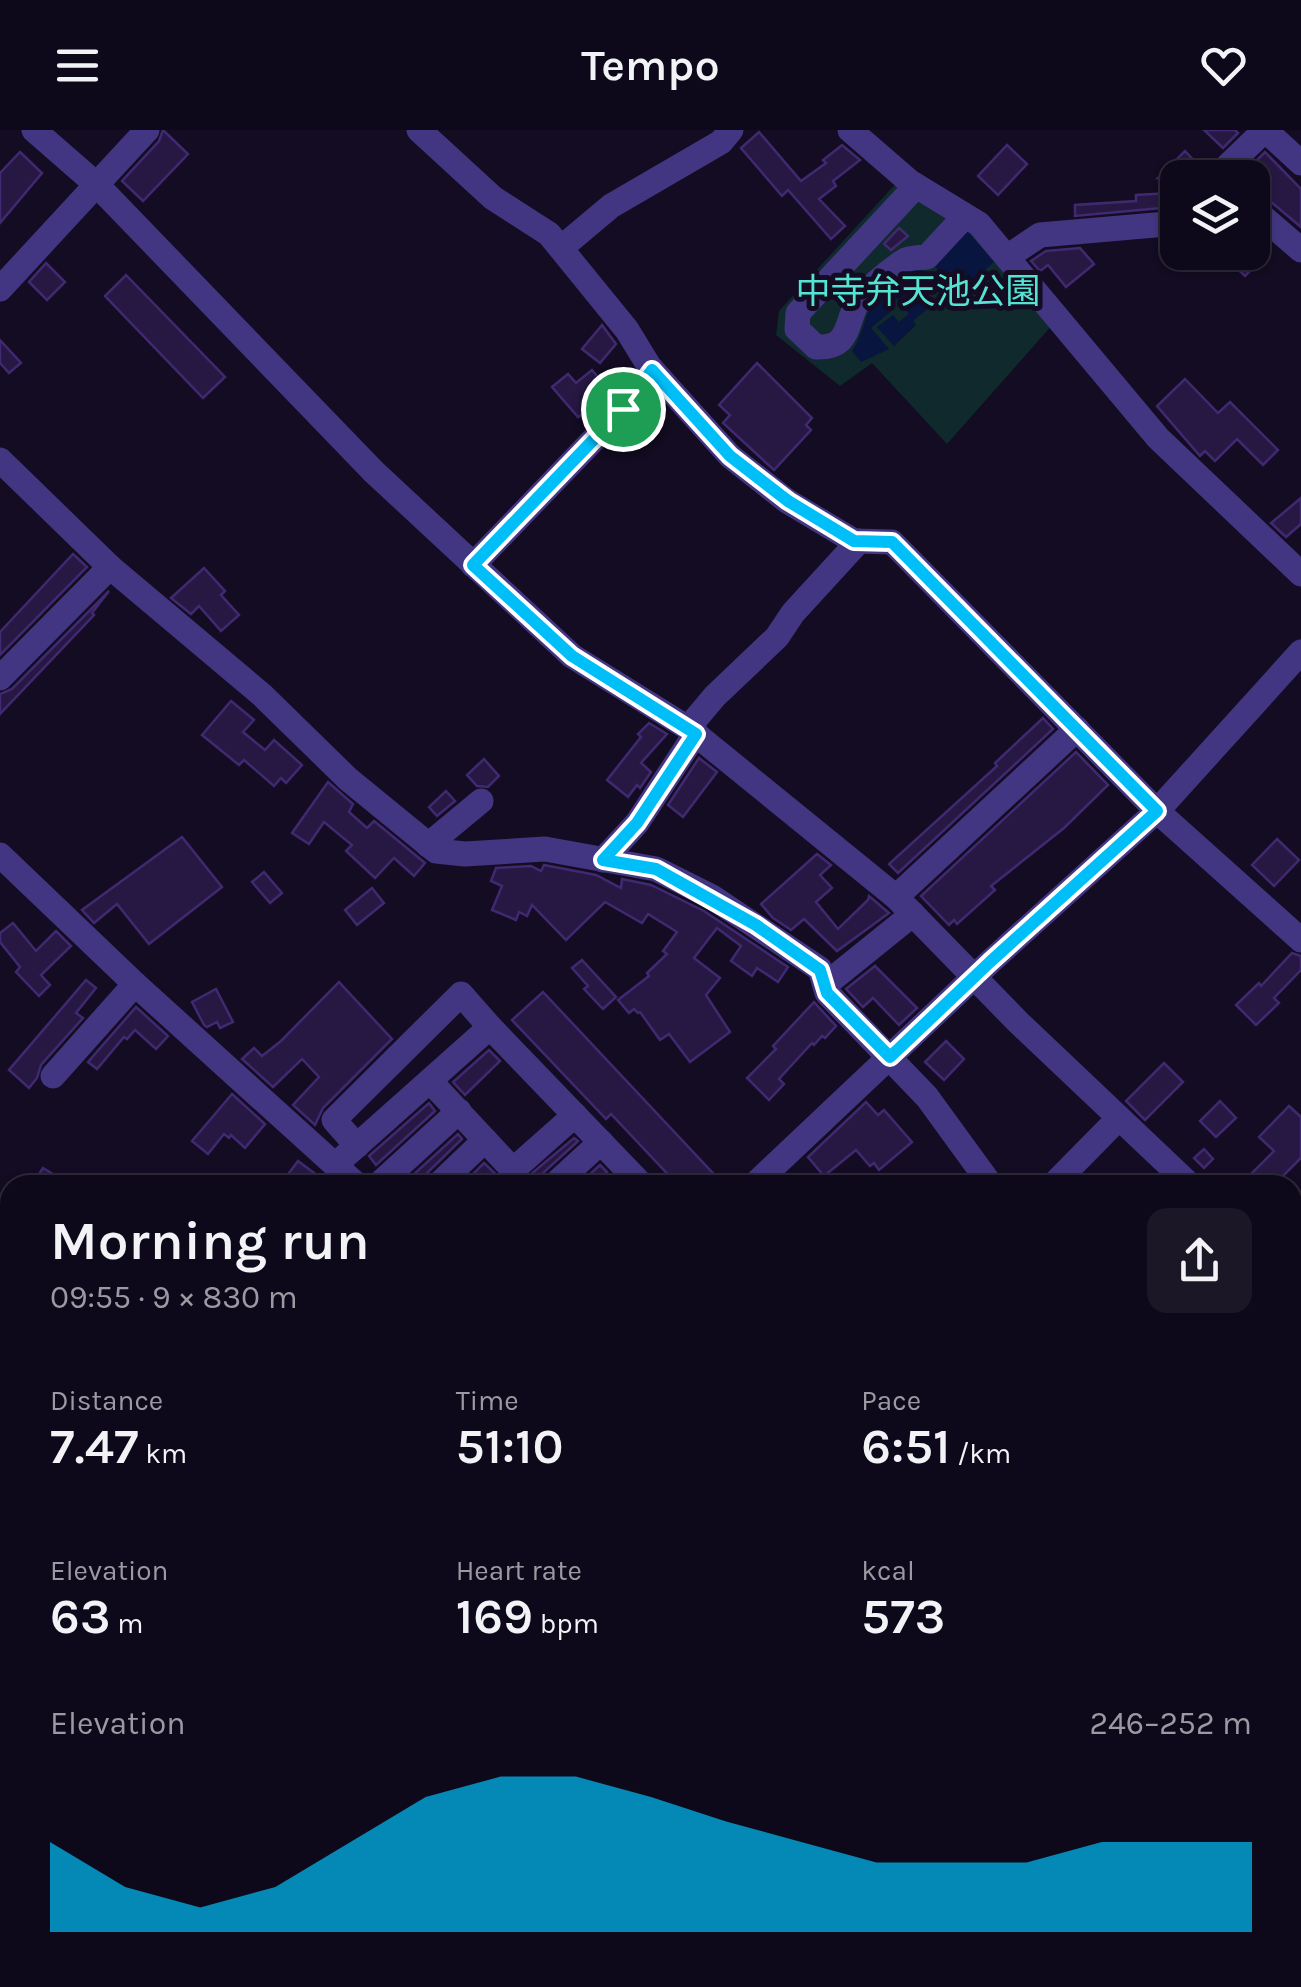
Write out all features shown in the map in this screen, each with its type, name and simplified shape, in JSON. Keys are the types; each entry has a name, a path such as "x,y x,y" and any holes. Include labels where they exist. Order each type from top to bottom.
{"street":[{"path":"34,130 98,184 374,472 572,656 692,730 904,905 974,978 1179,1175"},
{"path":"0,289 147,130"},
{"path":"419,130 493,198 549,234 627,330 652,370 730,456 788,501 859,541 892,542 1157,811 1301,940"},
{"path":"560,248 610,206 721,142 731,130"},
{"path":"1234,160 1265,130 1301,163"},
{"path":"854,132 916,186 978,224 1158,438 1301,574"},
{"path":"916,186 798,313 797,330 816,347 830,347 839,341 849,328 858,301 907,258 927,258 965,216"},
{"path":"1270,224 1301,250"},
{"path":"1007,257 1040,235 1160,225"},
{"path":"473,565 623,409 652,370"},
{"path":"0,460 110,566 262,695 348,779 436,852 465,854 545,848 656,869 712,897 820,970 827,993 927,1097 984,1175"},
{"path":"603,860 637,823 715,696 777,637 792,614 859,541"},
{"path":"0,678 110,566"},
{"path":"765,1175 1157,811 1301,652"},
{"path":"825,985 1077,729"},
{"path":"428,845 481,802"},
{"path":"0,855 135,984 346,1175"},
{"path":"53,1076 135,984"},
{"path":"357,1146 334,1120 461,994 600,1142 624,1175"},
{"path":"335,1165 490,1027"},
{"path":"430,1081 486,1140 504,1175"},
{"path":"372,1082 399,1109"},
{"path":"389,1175 459,1112"},
{"path":"508,1175 575,1115"},
{"path":"1063,1175 1119,1118"},
{"path":"449,1175 486,1140"},
{"path":"565,1175 600,1142"}],"green space":[{"name":"中寺弁天池公園","path":"899,180 976,226 1054,323 947,444 872,363 840,386 776,335 779,311"}],"water":[{"path":"964,227 994,262 963,290 952,276 943,276 932,263"},
{"path":"910,266 936,276 930,283 923,275 913,281 920,291 929,292 924,299 931,306 913,321 916,325 894,346 877,327 893,315 899,322 909,314 888,289"},
{"path":"881,292 895,308 871,328 889,349 861,362 852,351"}],"building":[{"path":"163,130 188,154 143,201 122,181 159,141"},
{"path":"1204,130 1235,130 1238,133 1223,148"},
{"path":"759,132 801,181 842,145 860,160 833,181 836,186 819,199 845,226 831,239 788,190 782,196 741,148"},
{"path":"1007,145 1027,164 998,195 978,176"},
{"path":"1185,151 1194,160 1176,160"},
{"path":"20,152 42,173 0,223 0,173"},
{"path":"1265,152 1301,189 1301,227 1270,201 1270,160 1257,160"},
{"path":"1160,194 1160,208 1075,216 1075,205 1136,201 1136,195"},
{"path":"899,228 908,236 891,250 884,244"},
{"path":"1080,248 1094,264 1066,287 1048,265 1040,271 1031,261 1046,251"},
{"path":"46,263 65,282 47,300 29,282"},
{"path":"126,275 225,377 203,398 105,296"},
{"path":"602,325 616,344 600,363 582,349"},
{"path":"0,340 21,363 9,373 0,363"},
{"path":"757,363 812,418 806,425 811,430 774,470 723,423 730,415 719,405"},
{"path":"592,370 612,394 578,417 552,387 568,374 576,383"},
{"path":"1185,379 1218,413 1230,402 1278,450 1263,465 1237,439 1215,461 1205,451 1200,456 1157,406"},
{"path":"1301,498 1301,524 1286,537 1271,523"},
{"path":"73,554 87,567 0,655 0,632"},
{"path":"204,568 225,591 221,595 239,615 221,631 199,606 191,614 171,598"},
{"path":"109,591 94,615 0,714 0,694 12,689"},
{"path":"231,701 254,720 243,732 265,750 274,740 302,765 286,783 281,778 274,786 244,760 239,765 202,735"},
{"path":"1043,718 1053,729 898,873 889,864 997,766 995,763"},
{"path":"649,723 667,734 641,763 651,772 628,797 607,780"},
{"path":"1076,752 1108,785 1064,828 991,886 995,890 957,924 954,920 949,925 921,896"},
{"path":"699,758 717,772 683,817 668,805"},
{"path":"484,759 499,776 488,787 477,786 467,775"},
{"path":"328,782 353,804 349,812 367,828 374,821 425,863 414,876 394,858 375,878 346,851 352,845 324,822 309,844 292,833"},
{"path":"446,791 455,801 437,816 429,807"},
{"path":"182,837 222,887 149,944 117,904 94,923 82,910"},
{"path":"1277,839 1299,860 1274,886 1252,865"},
{"path":"817,854 831,865 820,875 832,888 816,902 838,929 869,896 889,913 837,951 804,919 791,930 761,904"},
{"path":"544,865 596,875 621,888 622,879 651,885 704,911 788,967 778,982 757,968 752,976 731,961 741,946 717,928 694,958 720,978 706,995 730,1032 690,1062 669,1034 660,1040 640,1012 634,1009 629,1013 618,1000 649,976 647,973 667,954 663,951 677,932 648,914 642,923 605,902 566,940 532,905 527,916 519,912 516,920 492,910 502,886 491,881 496,868 531,866 541,871"},
{"path":"264,872 282,893 270,903 252,882"},
{"path":"372,888 384,903 357,925 345,910"},
{"path":"13,923 36,951 56,931 71,946 41,975 50,985 39,996 16,972 20,967 0,942 0,933"},
{"path":"1292,953 1301,956 1301,970 1274,998 1279,1003 1256,1025 1236,1005 1259,983 1261,986"},
{"path":"582,960 616,997 603,1009 584,989 588,986 572,968"},
{"path":"875,966 917,1008 899,1025 873,998 863,1007 846,989"},
{"path":"86,980 96,988 76,1013 83,1018 41,1065 29,1088 9,1070"},
{"path":"339,982 392,1039 323,1108 315,1125 293,1105 319,1077 302,1059 273,1087 242,1059 254,1048 262,1056 281,1041"},
{"path":"216,989 233,1022 220,1028 217,1022 204,1025 192,1002"},
{"path":"543,992 715,1175 669,1175 611,1114 606,1119 512,1020"},
{"path":"814,1002 836,1026 825,1038 812,1043 779,1079 784,1084 769,1100 747,1078"},
{"path":"136,1007 168,1036 156,1049 135,1030 97,1069 88,1062"},
{"path":"946,1041 964,1059 944,1080 925,1062"},
{"path":"489,1050 500,1061 465,1095 453,1082"},
{"path":"1164,1063 1183,1082 1145,1120 1126,1101"},
{"path":"232,1094 265,1124 245,1148 231,1135 229,1138 224,1134 208,1154 192,1141"},
{"path":"1220,1101 1236,1118 1216,1137 1200,1121"},
{"path":"866,1102 878,1115 884,1110 912,1142 879,1170 856,1150 825,1175 808,1157"},
{"path":"429,1103 435,1111 376,1165 369,1156"},
{"path":"1289,1106 1301,1117 1301,1158 1284,1175 1250,1175 1274,1151 1259,1137"},
{"path":"458,1134 462,1139 426,1175 413,1175"},
{"path":"574,1138 578,1141 542,1175 530,1175"},
{"path":"1204,1149 1213,1159 1204,1168 1194,1158"},
{"path":"298,1161 314,1173 312,1175 288,1175"},
{"path":"484,1163 497,1175 472,1175"},
{"path":"600,1165 607,1172 604,1175 589,1175"}],"route":[{"path":"652,370 730,456 788,501 854,541 892,542 1157,811 890,1057 827,993 820,970 756,925 656,869 603,860 637,823 696,734 572,656 473,565 623,409 652,370"}]}
